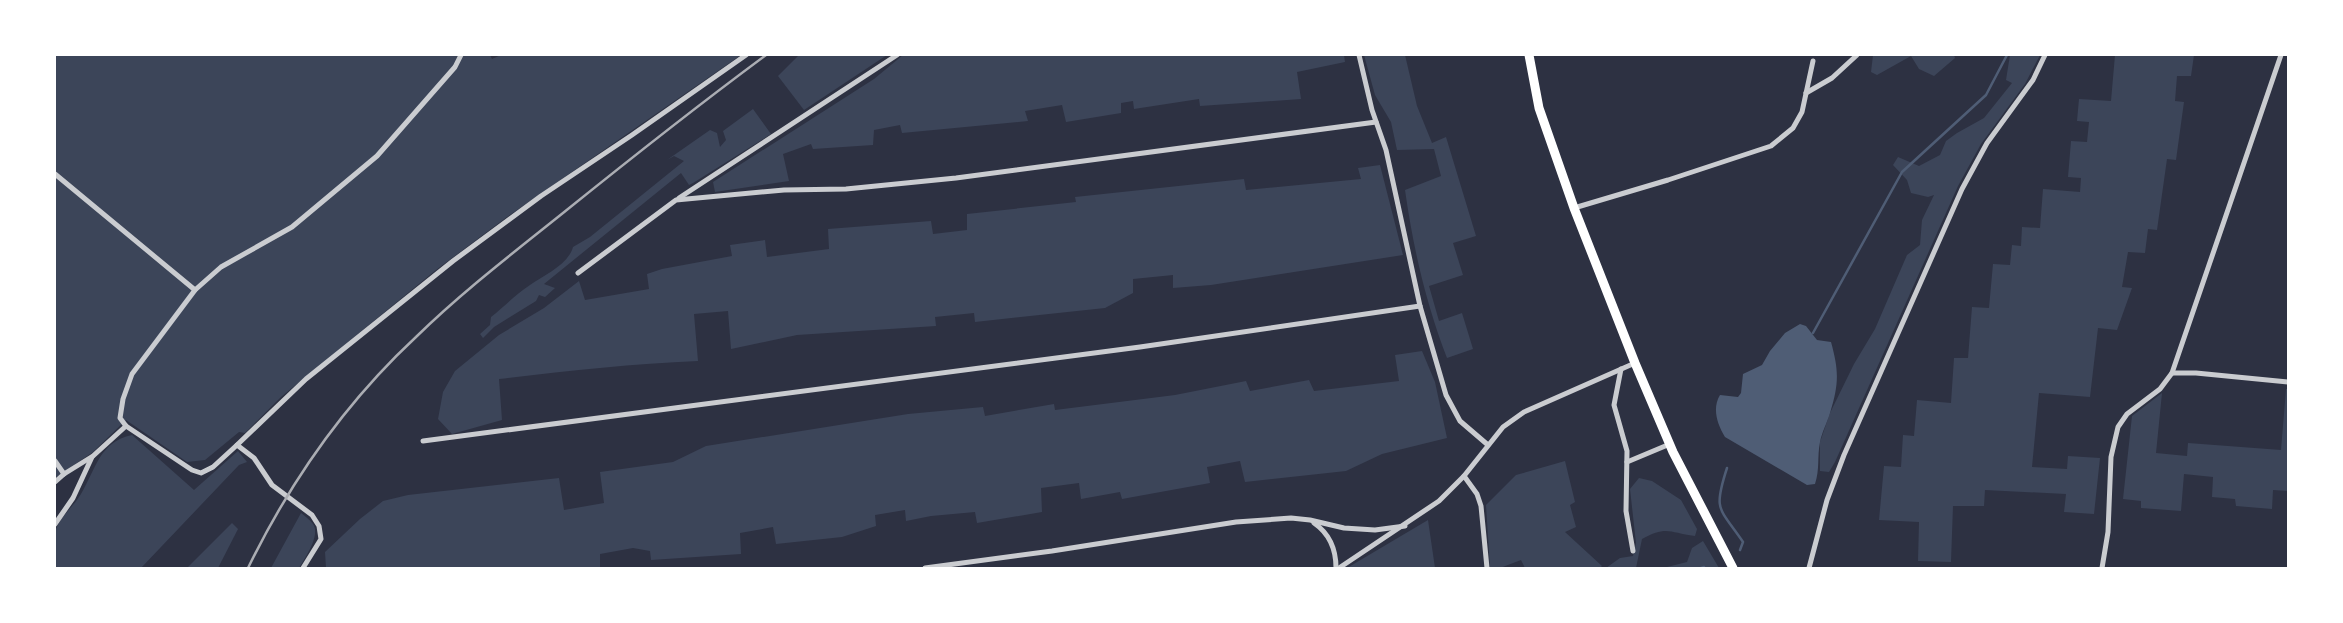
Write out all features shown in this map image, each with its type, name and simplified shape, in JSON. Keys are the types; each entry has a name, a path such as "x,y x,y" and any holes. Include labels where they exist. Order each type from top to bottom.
{"main road":[{"path":"1529,55 1539,108 1574,208 1670,444 1733,568"}],"street":[{"path":"461,55 455,67 377,156 292,227 221,267 195,290 132,374 123,399 120,418 126,426 192,470 201,473 213,467 306,379 453,261 541,196 632,136 746,55"},
{"path":"578,273 676,200 897,55"},
{"path":"1359,55 1376,122 1386,150 1420,306 1446,395 1460,421 1488,445"},
{"path":"1806,93 1832,78 1857,55"},
{"path":"1809,568 1827,500 1844,455 1962,188 1987,143 2033,80 2046,55"},
{"path":"2102,568 2108,532 2111,457 2118,427 2127,414 2160,388 2172,373 2281,55"},
{"path":"1574,208 1668,180 1771,146 1793,128 1802,112 1813,61"},
{"path":"676,200 784,190 846,190 956,178 1376,122"},
{"path":"55,174 195,290"},
{"path":"422,441 1140,347 1420,306"},
{"path":"1310,520 1325,530 1336,552 1338,568 1405,526 1439,501 1464,476 1503,427 1524,412 1636,363"},
{"path":"1621,369 1614,405 1627,452 1626,511 1633,551"},
{"path":"2172,373 2196,373 2288,382"},
{"path":"55,482 64,474 93,456 126,426"},
{"path":"1627,462 1670,444"},
{"path":"237,445 254,458 272,486 312,515 319,526 321,539 303,568"},
{"path":"55,524 72,498 93,456"},
{"path":"55,461 64,474"},
{"path":"1464,476 1476,494 1481,506 1487,568"},
{"path":"925,568 1052,551 1236,522 1291,518 1310,520 1344,528 1375,530 1405,526"}],"shaded area":[{"path":"55,55 490,55 492,59 501,55 741,55 507,217 436,270 281,397 245,433 239,432 205,460 187,462 126,420 93,452 55,478"},
{"path":"799,55 887,55 804,110 778,76"},
{"path":"903,55 1344,55 1345,62 1297,72 1301,99 1200,106 1199,99 1134,109 1133,101 1121,103 1121,113 1066,122 1062,105 1025,111 1028,121 902,133 900,125 874,130 873,145 813,149 811,144 783,154 789,181 715,192 713,182 874,79"},
{"path":"1364,55 1405,55 1417,106 1432,143 1446,137 1476,236 1453,243 1463,275 1429,286 1439,321 1462,313 1473,349 1447,358 1439,338 1421,275 1405,190 1441,176 1434,149 1397,150 1391,122 1375,95"},
{"path":"1873,55 1954,55 1955,58 1934,76 1919,69 1911,56 1877,75 1871,72"},
{"path":"2010,55 2040,55 2025,84 1981,144 1958,186 1835,462 1829,472 1820,471 1820,442 1830,413 1854,364 1875,329 1907,255 1920,245 1922,220 1934,195 1928,197 1911,193 1907,180 1893,165 1898,157 1919,166 1940,155 1946,141 1984,118 2012,83 2006,80"},
{"path":"2115,55 2194,55 2191,76 2177,76 2175,101 2184,102 2176,160 2167,159 2157,230 2148,229 2145,253 2128,252 2122,287 2132,288 2117,330 2098,328 2090,397 2039,393 2032,467 2067,469 2068,456 2100,458 2094,514 2064,512 2066,494 1985,490 1984,506 1953,506 1951,562 1918,561 1919,522 1879,520 1884,466 1901,467 1903,435 1914,436 1917,400 1951,403 1954,358 1968,358 1972,307 1989,308 1993,264 2010,265 2012,245 2021,246 2022,227 2040,228 2043,189 2080,192 2081,178 2068,177 2071,141 2087,142 2089,122 2077,121 2079,99 2111,101"},
{"path":"753,109 771,134 689,185 681,173 544,284 555,288 545,297 539,295 536,301 494,327 483,338 480,334 490,325 491,317 525,289 555,269 566,259 573,247 590,237 684,161 674,156 667,160 710,130 717,133 720,147 726,140 723,131"},
{"path":"1380,165 1403,255 1211,285 1173,288 1173,275 1133,279 1133,293 1105,308 975,322 974,313 935,317 936,326 797,335 731,349 728,311 694,314 698,361 598,368 499,379 502,420 452,434 438,419 443,392 455,371 499,335 544,308 579,281 585,300 649,289 647,274 662,269 732,256 730,245 765,240 767,257 829,249 828,229 931,221 933,234 967,230 967,214 1076,202 1075,197 1244,179 1246,190 1361,179 1358,168"},
{"path":"1800,324 1806,326 1817,340 1831,342 1837,370 1835,394 1820,442 1817,479 1815,484 1807,485 1725,437 1716,411 1720,395 1738,397 1741,393 1743,374 1762,365 1770,351 1785,333"},
{"path":"1422,351 1435,382 1447,438 1382,454 1346,471 1245,482 1240,461 1207,467 1210,483 1122,499 1120,492 1081,499 1079,483 1041,488 1042,512 977,523 975,512 931,516 906,521 905,510 875,515 876,526 842,537 776,544 773,527 740,533 741,554 651,560 650,551 633,548 600,554 600,568 326,568 325,552 360,519 383,501 408,495 559,478 564,510 604,503 600,472 673,462 706,446 908,414 983,407 985,416 1054,404 1055,410 1175,395 1246,381 1250,391 1309,380 1314,391 1399,381 1395,355"},
{"path":"2286,389 2288,389 2288,491 2273,490 2272,509 2236,506 2235,499 2212,497 2213,477 2184,474 2181,511 2141,508 2141,501 2123,499 2132,416 2162,393 2156,453 2187,456 2188,443 2281,450"},
{"path":"132,435 194,490 238,451 247,462 239,465 141,568 55,568 54,538 58,524 81,494 105,450 121,439"},
{"path":"1565,461 1575,502 1570,505 1576,527 1565,532 1602,566 1600,568 1525,568 1521,560 1500,568 1490,568 1486,505 1516,475"},
{"path":"1639,478 1652,481 1681,500 1697,529 1695,536 1668,531 1657,532 1642,539 1636,568 1606,568 1620,558 1633,556 1636,543 1630,489"},
{"path":"301,513 313,524 315,529 314,540 308,553 299,568 271,568"},
{"path":"1428,520 1435,568 1347,568"},
{"path":"232,523 238,529 218,568 187,568"},
{"path":"1703,541 1719,568 1663,568 1687,562 1692,548"}],"waterway":[{"path":"1813,333 1902,172 1986,95 2007,55"},
{"path":"1727,468 1720,493 1721,508 1743,542 1740,550"}],"railway":[{"path":"248,568 264,536 301,474 343,416 390,362 433,320 488,273 664,133 766,55"}]}
